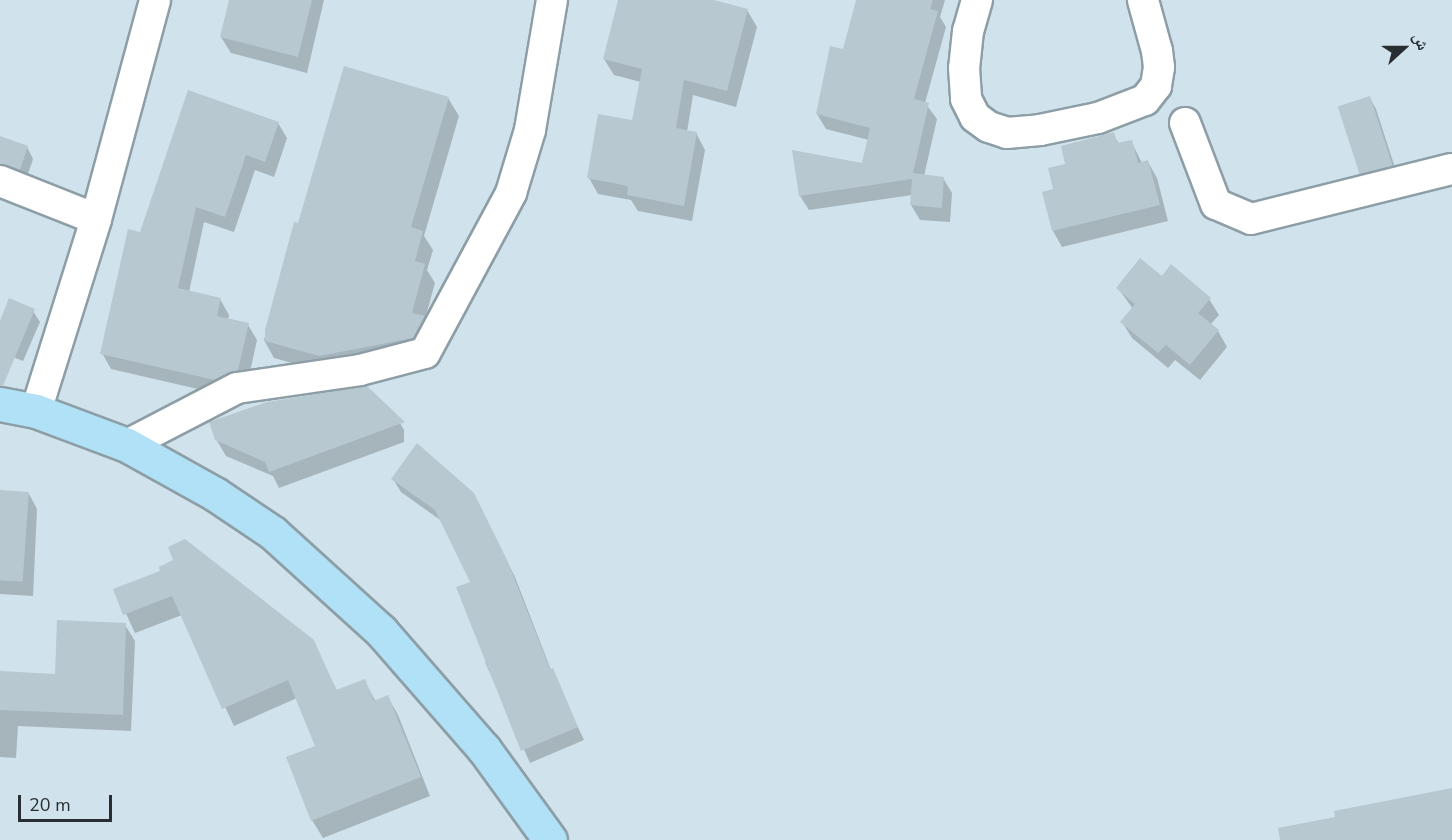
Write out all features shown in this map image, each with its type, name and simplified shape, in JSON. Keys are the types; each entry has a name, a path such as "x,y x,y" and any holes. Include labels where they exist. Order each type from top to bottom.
{"main road":[{"path":"0,404 36,411 127,445 215,494 273,533 373,623 484,749 550,840"}],"street":[{"path":"36,411 96,219 155,0"},
{"path":"127,445 237,388 360,370 425,353 470,266 487,242 511,193 530,130 552,0"},
{"path":"977,0 968,31 964,68 966,99 975,117 989,127 1007,134 1088,120 1125,110 1145,100 1156,86 1159,67 1158,51 1143,0"},
{"path":"1185,123 1216,204 1251,219 1452,169"},
{"path":"0,181 96,219"}],"building":[{"path":"229,0 312,0 298,57 220,37"},
{"path":"618,0 714,0 748,9 727,91 684,80 676,128 697,132 684,206 627,195 628,186 587,178 598,114 632,120 642,69 603,59"},
{"path":"856,0 933,0 930,9 938,11 914,99 929,103 913,173 944,177 942,208 910,205 912,179 799,196 792,150 862,163 870,128 816,114 830,46 843,49"},
{"path":"344,66 449,97 411,227 423,231 415,261 425,264 412,313 425,316 413,338 319,356 265,341 265,330 294,222 298,223"},
{"path":"188,90 279,122 265,162 246,155 225,217 196,207 178,288 221,298 217,316 249,323 238,370 215,380 100,354 128,229 140,232"},
{"path":"1370,96 1393,166 1361,177 1338,107"},
{"path":"1114,132 1117,143 1132,140 1138,163 1148,160 1160,205 1052,231 1042,192 1053,189 1048,168 1065,164 1061,146"},
{"path":"0,136 28,146 20,170 0,164"},
{"path":"1140,258 1162,276 1171,264 1211,298 1198,313 1219,330 1190,365 1166,345 1158,353 1120,322 1135,304 1116,288"},
{"path":"9,298 35,309 3,386 0,386 0,321"},
{"path":"367,386 405,422 269,472 265,462 215,440 209,422 267,402"},
{"path":"417,443 474,493 507,560 550,669 553,668 578,727 521,751 456,587 470,582 435,510 391,479"},
{"path":"0,490 29,492 23,582 0,580"},
{"path":"185,539 314,640 336,690 365,679 374,701 388,695 421,777 311,821 286,757 315,746 288,680 222,709 172,596 123,615 113,589 160,571 159,567 173,560 168,547"},
{"path":"57,620 126,623 123,715 0,710 0,671 55,674"},
{"path":"1452,788 1452,840 1280,840 1278,828 1335,817 1334,811"}]}
